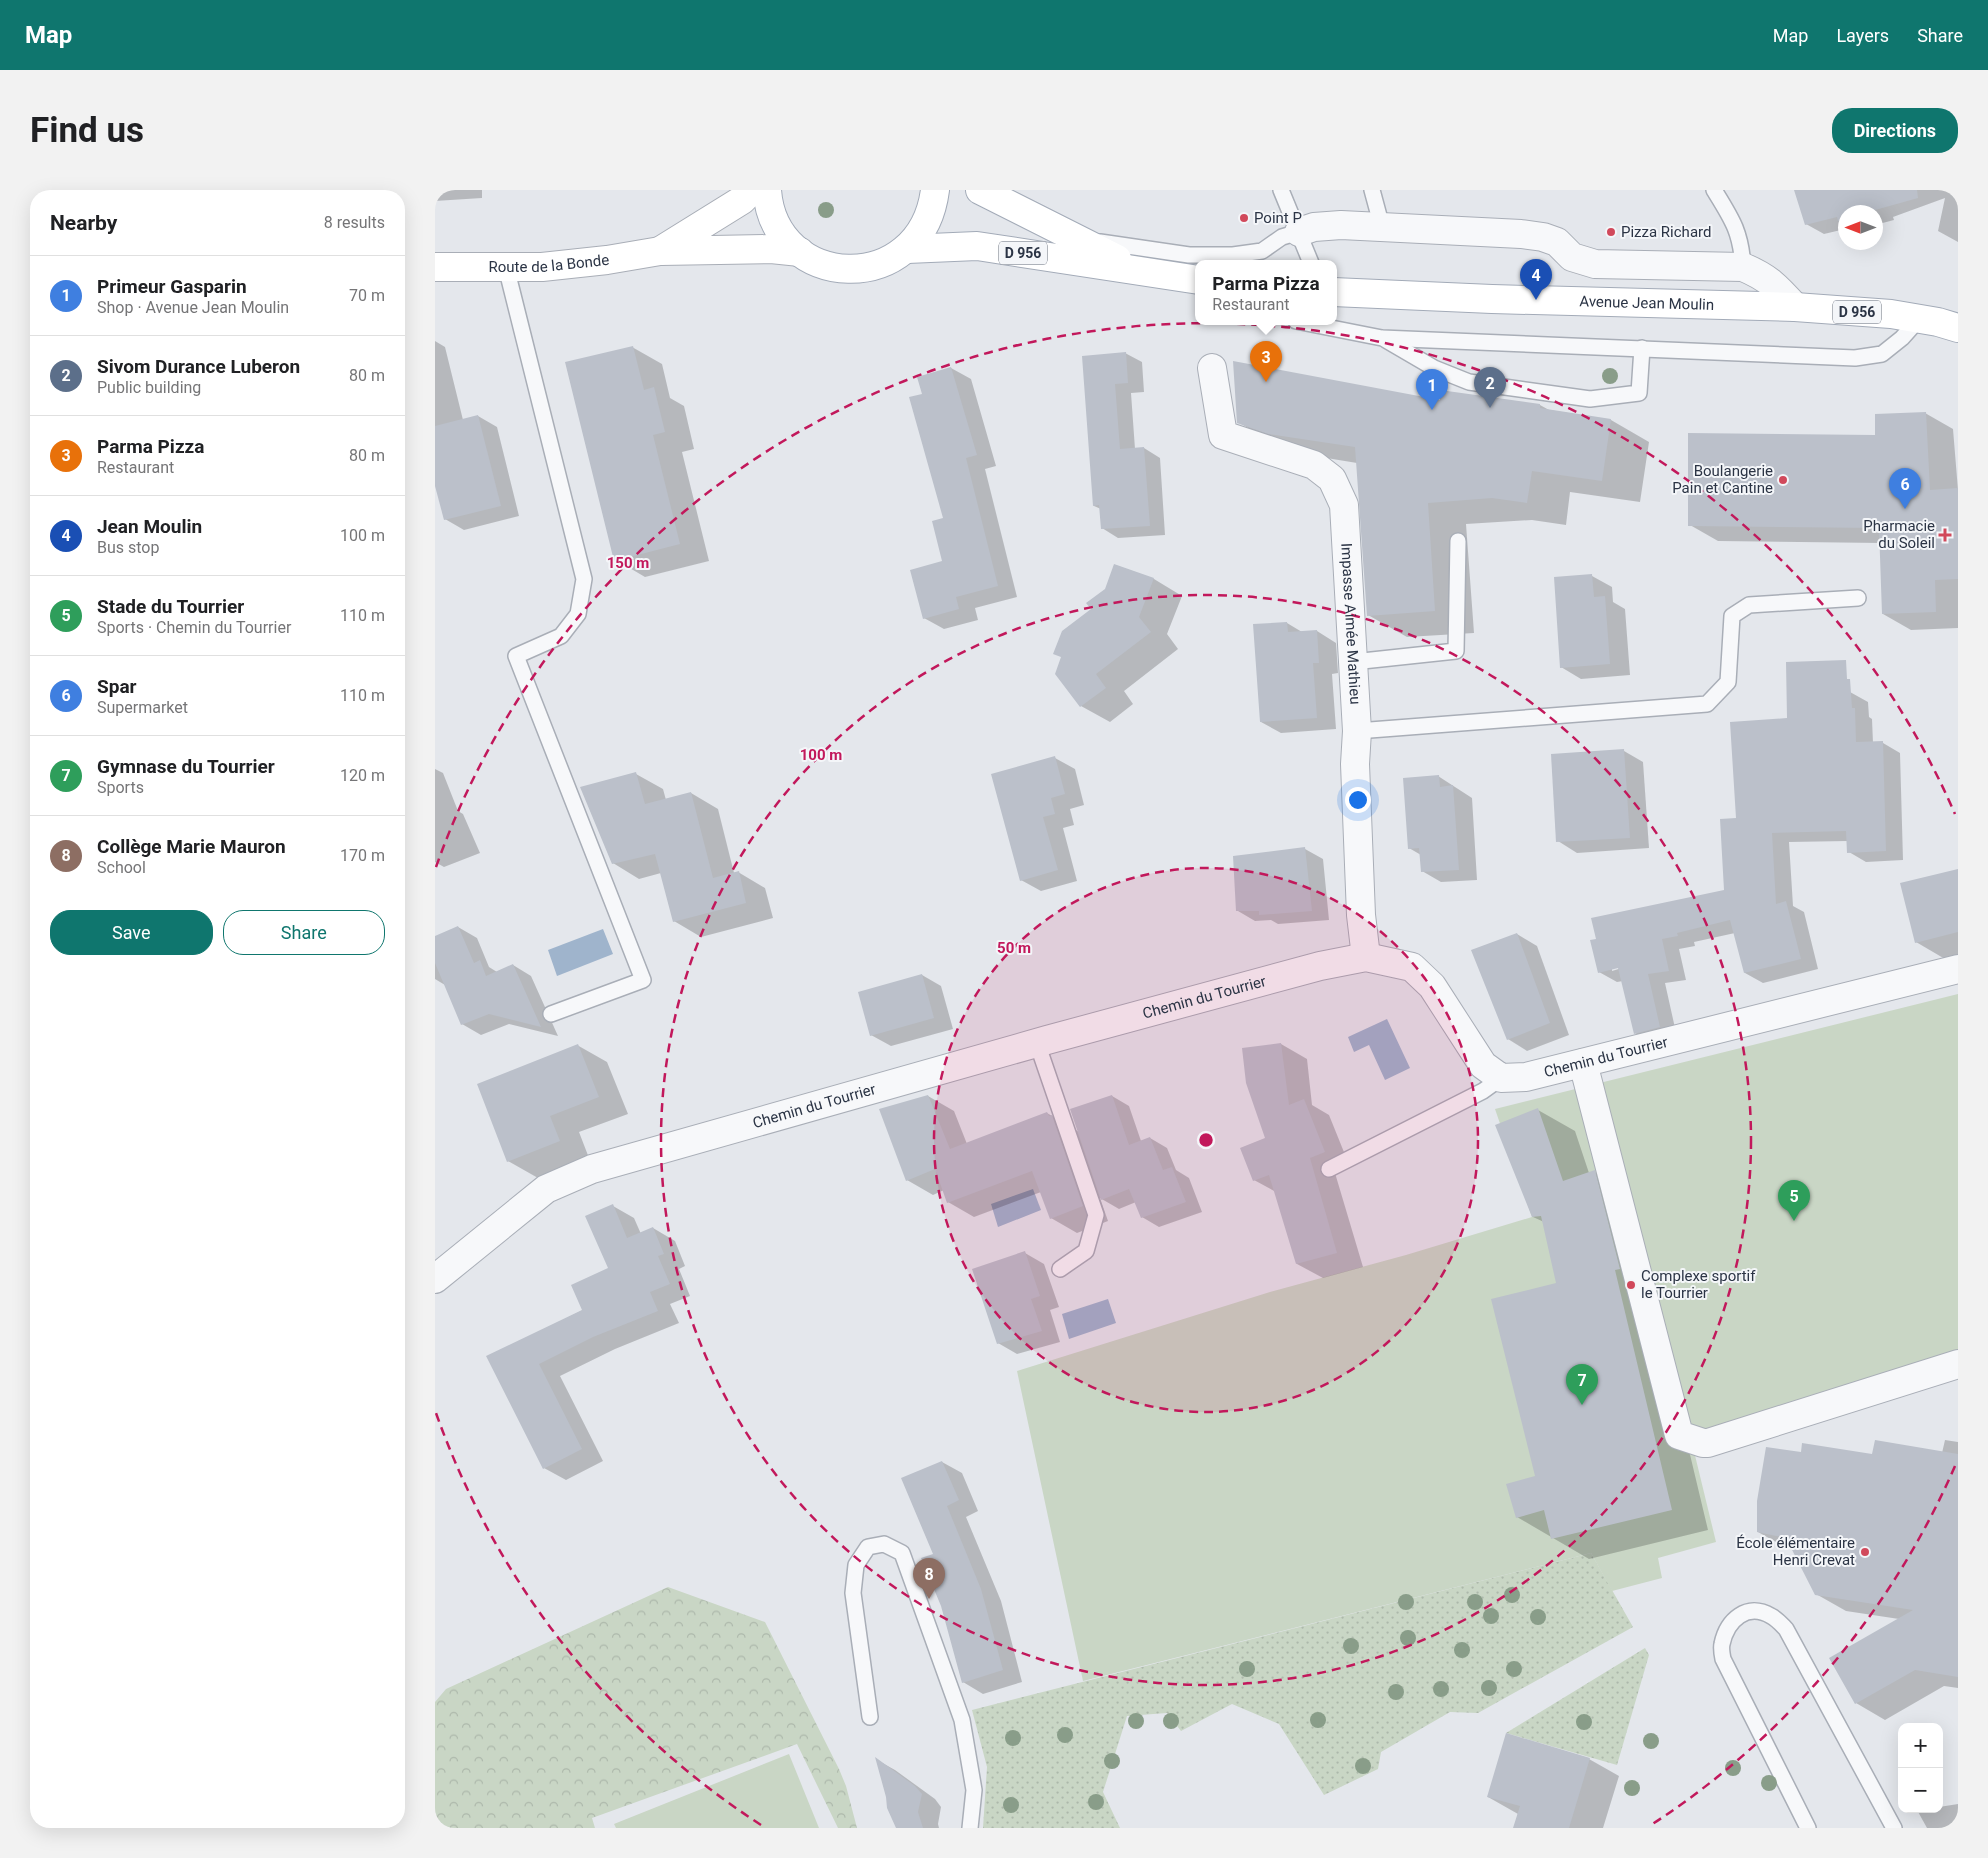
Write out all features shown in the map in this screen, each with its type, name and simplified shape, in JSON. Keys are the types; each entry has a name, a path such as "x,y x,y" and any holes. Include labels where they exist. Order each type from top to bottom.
{"main road":[{"name":"Route de la Bonde","path":"661,251 741,200 752,190"},
{"path":"767,190 768,205 780,231 800,252 820,264 842,269 866,268 887,261 907,249 923,230 933,207 935,190"},
{"name":"D 956","path":"980,190 1138,269"},
{"name":"D 956","path":"907,249 977,246 1138,269 1195,279"},
{"name":"Route de la Bonde","path":"435,267 543,267 607,260 661,251 771,249 800,252"},
{"name":"Avenue Jean Moulin","path":"1337,292 1483,299 1795,307 1891,314 1958,328"}],"street":[{"path":"1299,232 1315,227 1341,225 1543,237 1557,242 1572,256 1595,264 1743,267 1763,275 1795,307"},
{"name":"Impasse Aimée Mathieu","path":"1212,368 1223,435 1314,466 1332,479 1344,505 1357,732 1355,764 1361,914 1366,957"},
{"name":"Chemin du Tourrier","path":"435,1279 545,1189 592,1169 1037,1043 1320,966 1366,957 1412,967 1432,986 1483,1065 1501,1078 1526,1077 1958,969"},
{"path":"1583,1063 1679,1435 1708,1443 1958,1364"}],"lane":[{"path":"1281,190 1310,260"},
{"path":"1372,190 1382,227"},
{"path":"1714,190 1736,225 1742,247 1743,267"},
{"path":"1074,238 1189,255 1233,255 1262,251 1282,237 1299,232"},
{"path":"506,267 584,579 578,614 561,636 517,656 643,980 551,1014"},
{"path":"1316,325 1382,338 1855,358 1882,354 1893,346 1919,319"},
{"path":"1382,338 1434,368 1469,382 1590,399 1639,393 1642,348"},
{"path":"1353,662 1456,651 1458,541"},
{"path":"1357,732 1707,704 1728,682 1732,616 1749,605 1858,598"},
{"path":"1037,1043 1096,1215 1086,1251 1060,1269"},
{"path":"1329,1169 1483,1091 1501,1078"},
{"path":"870,1717 853,1593 857,1566 864,1554 868,1548 884,1544 902,1553 962,1720 974,1790 970,1828"},
{"path":"1809,1828 1723,1659 1721,1645 1727,1631 1734,1618 1743,1613 1757,1612 1771,1616 1786,1629 1894,1828"}],"green space":[{"name":"Complexe sportif le Tourrier","path":"1958,994 1958,1353 1692,1443 1716,1542 1658,1558 1662,1578 1612,1591 1591,1553 1083,1681 1017,1371 1270,1292 1406,1255 1532,1217 1495,1109"},
{"path":"1591,1553 1633,1627 1478,1713 1450,1712 1381,1752 1378,1769 1324,1795 1279,1724 1232,1704 1181,1731 1167,1713 1127,1716 1103,1792 1120,1828 983,1828 987,1767 972,1710"},
{"path":"668,1587 765,1622 839,1769 846,1786 857,1828 838,1828 797,1744 592,1818 595,1828 435,1828 435,1702 446,1689"},
{"path":"1645,1648 1649,1655 1617,1765 1506,1733"},
{"path":"789,1754 819,1828 616,1828 614,1824"}],"water":[{"path":"603,929 613,954 557,976 548,950"},
{"path":"1387,1019 1410,1068 1385,1080 1369,1045 1354,1052 1348,1037"},
{"path":"1033,1189 1041,1210 998,1227 991,1204"},
{"path":"1108,1299 1116,1323 1069,1339 1062,1314"}],"building":[{"path":"1794,190 1917,190 1918,198 1883,208 1883,205 1838,205 1838,221 1837,217 1805,225"},
{"path":"633,346 644,390 654,387 665,432 653,435 680,544 614,561 565,362"},
{"path":"1126,352 1128,383 1115,384 1120,449 1144,447 1150,526 1101,529 1099,505 1093,506 1082,356"},
{"path":"1233,361 1440,400 1440,390 1540,404 1540,408 1611,419 1602,481 1532,471 1527,503 1492,498 1428,503 1435,611 1367,616 1355,447 1268,434 1237,423"},
{"path":"951,367 977,455 966,458 998,586 956,597 959,609 923,619 910,570 942,561 932,521 943,518 909,397 922,394 917,377"},
{"path":"1926,412 1930,490 1958,488 1958,579 1935,580 1936,612 1882,614 1879,528 1688,526 1688,433 1875,435 1875,414"},
{"path":"478,415 501,506 444,520 435,486 435,426"},
{"path":"1114,564 1154,578 1139,617 1151,632 1096,674 1106,688 1080,707 1055,674 1061,657 1053,654 1062,631 1091,609 1086,603 1105,589"},
{"path":"1592,574 1594,597 1605,596 1610,664 1560,668 1554,577"},
{"path":"1287,622 1288,632 1317,630 1319,663 1313,663 1317,718 1260,722 1253,624"},
{"path":"1846,660 1847,679 1850,679 1852,708 1855,708 1856,742 1883,741 1886,851 1847,853 1846,831 1772,833 1776,904 1786,901 1801,959 1744,973 1730,920 1677,933 1678,936 1662,939 1669,971 1648,974 1660,1027 1634,1034 1618,968 1598,973 1590,940 1596,939 1591,918 1724,890 1720,819 1736,818 1730,722 1787,718 1786,662"},
{"path":"1624,749 1630,838 1556,842 1551,754"},
{"path":"1055,756 1065,794 1051,798 1055,814 1043,817 1058,870 1020,881 991,774"},
{"path":"636,772 645,804 691,792 713,878 739,871 746,903 673,922 655,854 612,864 580,787"},
{"path":"1439,775 1440,787 1453,785 1459,870 1421,872 1419,848 1408,849 1403,778"},
{"path":"1305,847 1312,911 1259,915 1259,911 1236,911 1233,856"},
{"path":"1958,869 1958,932 1915,943 1900,883"},
{"path":"458,926 474,963 480,960 486,976 513,964 541,1027 489,1014 461,1025 435,963 435,936"},
{"path":"1517,933 1550,1023 1507,1040 1471,950"},
{"path":"922,974 934,1018 870,1036 858,992"},
{"path":"1281,1043 1289,1105 1304,1099 1325,1152 1310,1158 1337,1253 1296,1264 1269,1175 1253,1181 1240,1148 1265,1138 1246,1083 1242,1048"},
{"path":"578,1044 599,1097 550,1116 560,1141 507,1162 477,1084"},
{"path":"928,1095 950,1149 1047,1112 1049,1116 1052,1115 1083,1206 1050,1219 1032,1171 947,1203 935,1169 906,1181 879,1109"},
{"path":"1112,1095 1129,1145 1150,1137 1163,1170 1172,1167 1186,1202 1141,1218 1129,1189 1101,1200 1070,1109"},
{"path":"1538,1108 1563,1181 1595,1170 1620,1269 1615,1270 1672,1510 1551,1539 1544,1510 1516,1518 1506,1484 1535,1476 1491,1299 1556,1283 1541,1216 1532,1217 1495,1125"},
{"path":"613,1204 627,1238 653,1227 664,1254 658,1256 670,1284 650,1292 658,1311 593,1337 539,1364 582,1449 543,1469 486,1356 582,1310 571,1285 608,1268 585,1216"},
{"path":"1025,1251 1040,1296 1031,1299 1042,1331 997,1344 972,1269"},
{"name":"École élémentaire Henri Crevat","path":"1875,1440 1958,1454 1958,1677 1915,1670 1855,1704 1829,1658 1913,1610 1815,1595 1786,1538 1757,1532 1757,1501 1766,1447 1801,1452 1802,1443 1872,1454"},
{"path":"942,1461 959,1500 947,1506 981,1589 1003,1670 962,1683 941,1606 921,1558 933,1554 901,1478"},
{"path":"1506,1733 1590,1758 1569,1828 1513,1828 1520,1806 1487,1797"},
{"path":"875,1757 915,1786 922,1794 918,1812 923,1828 896,1828 887,1808 886,1797"}],"place":[{"name":"Point P","path":"1244,218"},
{"name":"Pizza Richard","path":"1611,232"},
{"name":"Jean Moulin","path":"1536,300"},
{"name":"Parma Pizza","path":"1266,382"},
{"name":"Sivom Durance Luberon","path":"1490,408"},
{"name":"Primeur Gasparin","path":"1432,410"},
{"name":"Boulangerie Pain et Cantine","path":"1783,480"},
{"name":"Spar","path":"1905,509"},
{"name":"Pharmacie du Soleil","path":"1945,535"},
{"name":"Stade du Tourrier","path":"1794,1221"},
{"name":"Complexe sportif le Tourrier","path":"1631,1285"},
{"name":"Gymnase du Tourrier","path":"1582,1405"},
{"name":"École élémentaire Henri Crevat","path":"1865,1552"},
{"name":"Collège Marie Mauron","path":"929,1599"}]}
